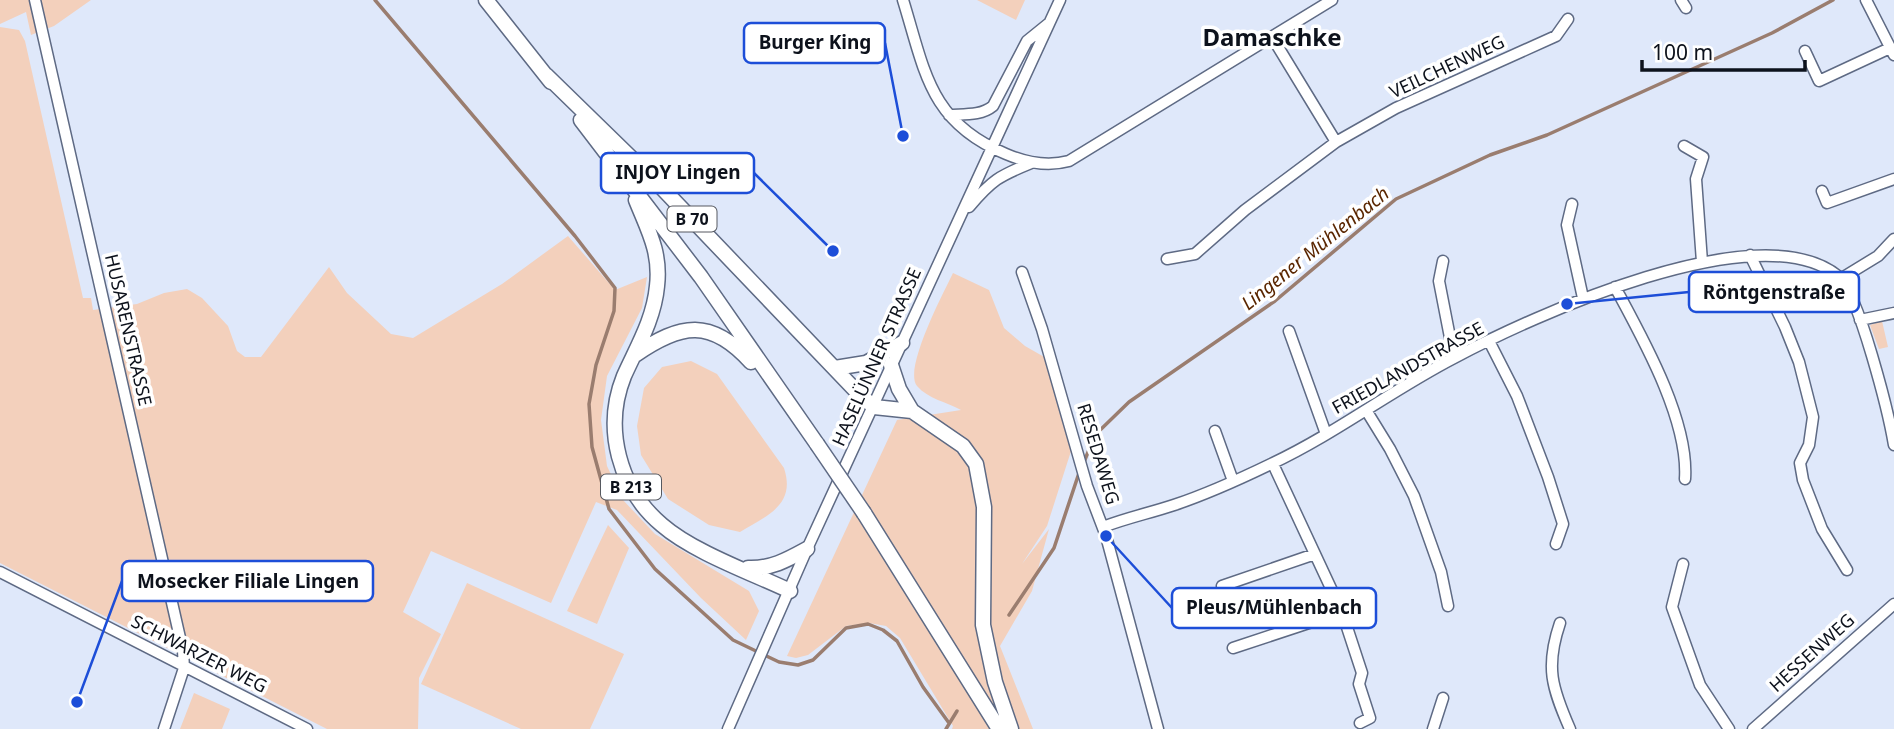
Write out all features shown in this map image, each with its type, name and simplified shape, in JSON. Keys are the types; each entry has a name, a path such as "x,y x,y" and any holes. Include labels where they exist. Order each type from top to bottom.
{"main road":[{"name":"B 70","path":"486,0 701,277 864,513 999,729"},
{"name":"B 70","path":"546,75 662,188 873,407"},
{"path":"627,179 650,229 657,267 657,287 652,311 634,355"},
{"path":"634,355 672,332 691,329 707,331 737,346 788,401"},
{"path":"835,368 866,363 902,343"},
{"name":"B 213","path":"634,355 615,407 616,443 626,479 642,505 662,525 683,540 790,591"},
{"path":"891,365 912,411"},
{"path":"873,407 912,411 943,430 962,446 976,464 984,507 983,625 995,682 1011,729"},
{"name":"B 213","path":"740,567 762,569 775,566 807,550"}],"street":[{"name":"HUSARENSTRASSE","path":"35,0 98,284 151,503 183,651 184,668"},
{"path":"903,0 926,78 939,103 949,115 971,136 991,148 1031,163 1054,165 1069,161 1332,0"},
{"name":"HASELÜNNER STRASSE","path":"728,729 891,365 1060,0"},
{"path":"1805,51 1819,81 1892,52 1866,0"},
{"name":"VEILCHENWEG","path":"1167,260 1195,254 1245,210 1336,142 1396,108 1556,36 1568,19"},
{"path":"949,115 987,111 1006,82 1027,41 1050,22"},
{"path":"1272,37 1336,142"},
{"path":"1684,146 1703,157 1696,179 1702,262"},
{"path":"960,218 990,183 1001,175 1031,163"},
{"path":"1822,191 1827,203 1894,179"},
{"path":"1572,204 1567,225 1583,298"},
{"path":"1894,239 1878,256 1842,278 1876,368 1894,445"},
{"path":"1751,256 1799,362 1813,417 1809,445 1800,463 1803,480 1822,529 1847,570"},
{"name":"FRIEDLANDSTRASSE","path":"1103,527 1173,506 1273,464 1454,358 1583,298 1615,287 1702,262 1751,256 1791,257 1815,262 1842,278"},
{"path":"1443,261 1439,281 1454,358"},
{"name":"RESEDAWEG","path":"1022,272 1042,329 1086,483 1103,527 1158,729"},
{"path":"1615,287 1650,351 1665,386 1686,461 1685,479"},
{"path":"1860,320 1894,313"},
{"path":"1289,331 1326,434"},
{"path":"1489,341 1517,397 1548,477 1563,524 1556,544"},
{"path":"1366,410 1414,496 1441,572 1448,606"},
{"path":"1214,431 1233,481"},
{"path":"1273,464 1342,612 1362,673 1359,684 1370,718 1360,723"},
{"path":"1222,586 1315,554"},
{"path":"1683,564 1672,607 1700,684 1729,729"},
{"name":"SCHWARZER WEG","path":"0,572 307,729"},
{"name":"HESSENWEG","path":"1753,729 1894,604"},
{"path":"1233,648 1342,612"},
{"path":"1560,623 1553,642 1550,675 1570,729"},
{"path":"164,729 184,668"},
{"path":"1433,729 1443,698"}],"shaded area":[{"path":"0,0 91,0 54,26 31,35 26,12 0,24"},
{"path":"977,0 1025,0 1016,20"},
{"path":"0,27 19,30 25,41 83,298 91,298 93,310 137,304 164,293 187,289 202,298 228,326 237,351 245,357 261,357 329,267 347,293 391,334 413,338 502,284 568,236 615,290 647,277 642,308 607,376 601,420 607,466 623,500 655,534 749,591 759,611 746,640 701,598 617,510 596,502 551,603 431,551 403,612 441,634 419,678 418,729 327,729 0,563"},
{"path":"953,273 989,290 1004,328 1025,346 1046,358 1072,448 1047,526 1022,564 1049,529 1032,591 1000,646 1033,729 952,729 953,726 900,638 886,626 869,623 846,626 808,655 796,658 787,656 897,420 961,410 927,394 917,386 914,377 915,364 926,330"},
{"path":"1882,321 1888,347 1879,349 1870,325"},
{"path":"691,361 717,374 784,468 787,481 783,500 769,514 740,532 709,525 668,499 641,455 637,426 644,388 662,367"},
{"path":"608,525 629,548 597,624 567,611"},
{"path":"467,583 624,654 590,729 521,729 421,684"},
{"path":"194,693 230,709 222,729 180,729"}],"waterway":[{"path":"375,0 575,236 615,288 614,311 596,365 589,404 592,447 609,509 655,569 733,640 779,662 798,665 813,660 846,628 868,624 883,630 897,641 923,687 949,723"},
{"name":"Lingener Mühlenbach","path":"1084,462 1095,435 1129,402 1275,301 1396,199 1490,155 1547,135 1772,33 1833,0"},
{"name":"Lingener Mühlenbach","path":"1009,615 1054,548 1079,473"},
{"name":"Lingener Mühlenbach","path":"946,729 957,711"}],"place":[{"name":"Burger King","path":"903,136"},
{"name":"INJOY Lingen","path":"833,251"},
{"name":"Röntgenstraße","path":"1567,304"},
{"name":"Pleus/Mühlenbach","path":"1106,536"},
{"name":"Mosecker Filiale Lingen","path":"77,702"}],"district":[{"name":"Damaschke","path":"1272,38"}]}
